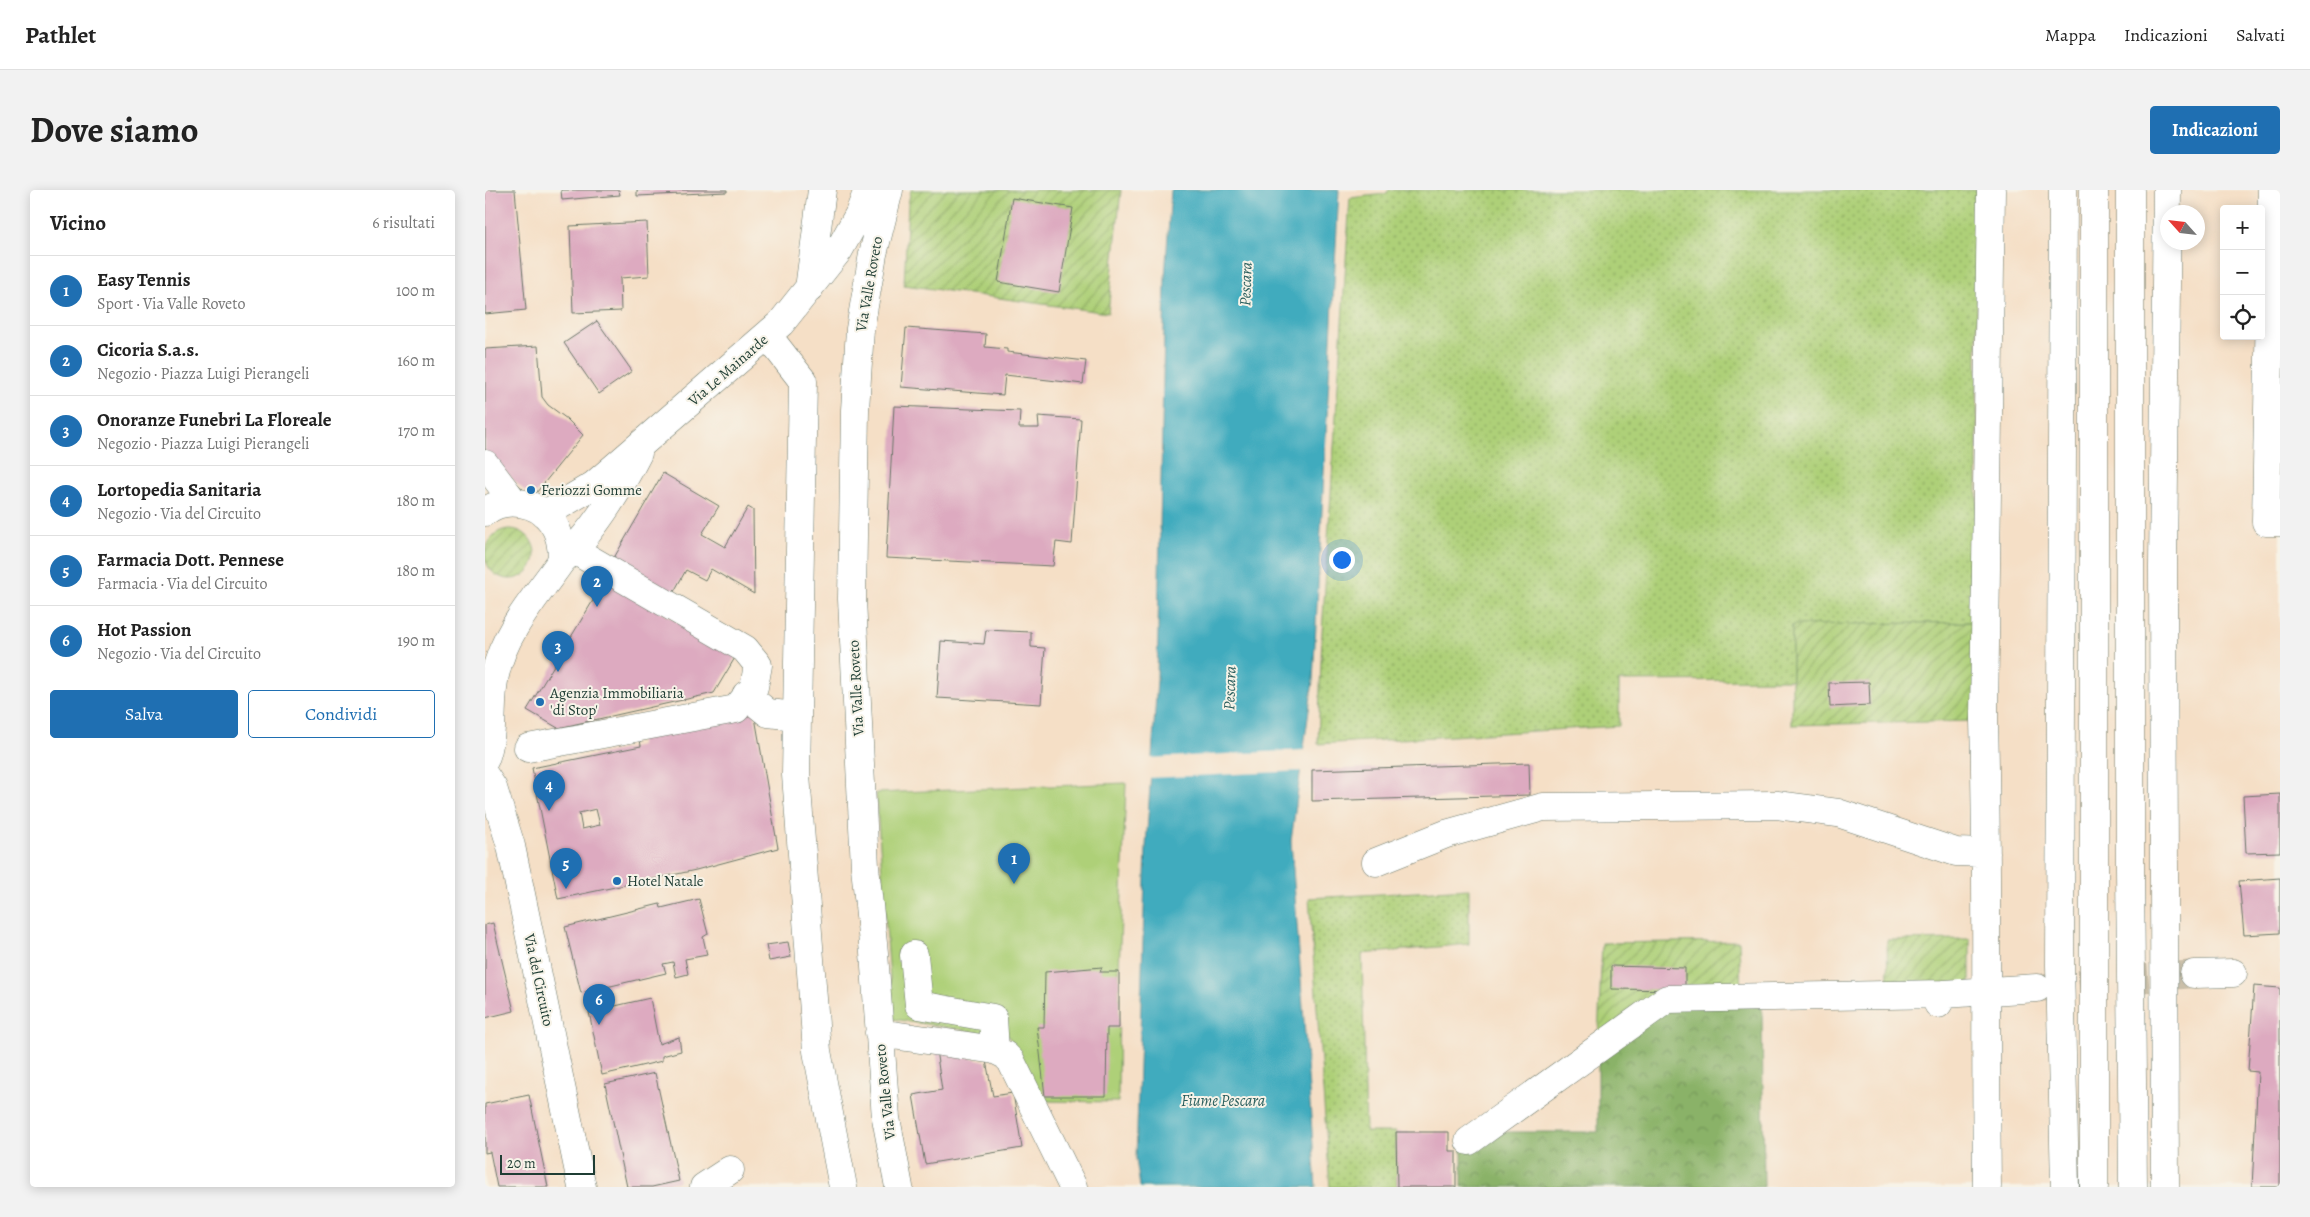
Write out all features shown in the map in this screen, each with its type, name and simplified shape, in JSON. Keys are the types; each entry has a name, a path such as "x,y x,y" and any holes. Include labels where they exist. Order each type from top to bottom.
{"main road":[{"path":"809,290 822,190"},
{"name":"Via Valle Roveto","path":"828,266 855,222 868,190"},
{"name":"Via Valle Roveto","path":"889,190 873,254 859,329 855,410 852,599 865,867 874,953 885,1118 899,1187"},
{"path":"1987,1187 1984,720 1991,190"},
{"path":"2063,190 2060,965 2065,1187"},
{"path":"2165,1187 2163,568 2167,190"},
{"path":"2272,190 2266,522 2280,522"},
{"path":"2094,195 2094,1187"},
{"path":"2130,195 2130,868 2133,1187"},
{"name":"Via Le Mainarde","path":"545,514 594,485 610,469 643,445 768,336 828,266"},
{"path":"768,336 803,381 796,776 817,1051 843,1187"},
{"name":"Via Le Mainarde","path":"486,738 494,678 500,654 519,621 624,481 643,445"},
{"path":"485,464 514,502"},
{"path":"485,512 499,505 514,502 529,506 545,514 557,530 568,555 745,649 758,665 754,686 736,709 528,748"},
{"path":"747,695 768,713 796,716"},
{"name":"Via del Circuito","path":"485,776 493,788 511,846 582,1187"},
{"path":"1377,862 1446,834 1543,807 1777,805 1838,813 1956,852 1986,853"},
{"path":"913,955 919,1005 993,1018 995,1050"},
{"path":"2194,974 2233,973"},
{"path":"1469,1141 1667,1000 1941,999 1985,992 2037,988"},
{"path":"879,1033 995,1050 1005,1055 1011,1061 1073,1187"},
{"path":"704,1187 730,1170"}],"green space":[{"path":"911,190 1121,190 1108,313 904,285 908,204"},
{"path":"1389,190 1977,190 1977,622 1792,626 1792,680 1619,681 1619,726 1318,744 1322,633 1350,198 1385,194"},
{"path":"505,529 515,529 528,536 535,549 535,559 528,572 515,579 505,579 496,575 489,568 485,559 485,549 489,540 496,533"},
{"path":"1977,622 1975,721 1792,725 1792,625"},
{"path":"1126,783 1119,972 1118,1102 1039,1101 1009,1037 893,1019 876,793"},
{"path":"1469,889 1469,944 1362,954 1366,1132 1396,1132 1397,1187 1330,1187 1309,898"},
{"path":"1970,939 1970,988 1888,989 1887,940"},
{"path":"1739,941 1741,993 1664,1004 1598,1039 1602,943"},
{"path":"1664,1004 1762,1006 1764,1187 1462,1187 1462,1132 1598,1132 1598,1039"}],"water":[{"name":"Fiume Pescara","path":"1171,190 1339,190 1313,681 1291,841 1316,1187 1140,1187 1136,1159 1146,847 1157,680 1165,278"}],"pier":[{"path":"1306,750 1303,771 1147,778 1149,758"}],"building":[{"path":"485,190 515,190 526,310 485,314"},
{"path":"561,190 619,190 620,195 562,200"},
{"path":"637,190 727,190 727,192 637,196"},
{"path":"1012,198 1073,208 1059,292 998,282"},
{"path":"647,222 649,276 620,278 621,311 573,313 570,226"},
{"path":"597,321 632,371 599,394 564,343"},
{"path":"906,328 986,334 985,347 1007,349 1007,352 1086,361 1083,384 1005,375 1003,395 901,387"},
{"path":"538,346 542,397 548,405 567,419 583,435 532,498 485,452 485,349"},
{"path":"894,406 1020,411 1019,428 1039,428 1038,416 1081,419 1072,544 1056,542 1053,566 886,558"},
{"path":"663,473 719,506 702,534 725,547 748,507 753,510 754,594 711,569 705,580 686,570 671,597 611,563"},
{"path":"606,579 736,656 714,693 558,728 527,710"},
{"path":"986,630 1031,632 1031,647 1045,648 1041,704 937,698 941,641 984,644"},
{"path":"1869,682 1870,705 1830,707 1829,683"},
{"path":"753,706 778,848 696,870 558,899 532,768 641,746 639,732","holes":["596,809 600,825 582,829 579,813"]},
{"path":"1529,763 1530,795 1312,801 1312,770"},
{"path":"2280,794 2280,852 2246,853 2243,796"},
{"path":"2280,878 2280,933 2244,935 2239,881"},
{"path":"699,899 708,934 703,937 707,955 685,959 688,974 676,977 673,962 663,964 666,973 581,993 565,927 660,904 661,908"},
{"path":"493,923 514,1011 485,1018 485,925"},
{"path":"788,942 791,957 769,961 766,945"},
{"path":"1611,966 1685,968 1685,990 1611,989"},
{"path":"1102,967 1100,972 1119,972 1119,1028 1107,1028 1106,1096 1045,1096 1037,1027 1044,1027 1045,972"},
{"path":"2254,986 2280,988 2280,1187 2252,1187 2258,1072 2248,1071"},
{"path":"650,998 659,1044 679,1037 681,1051 662,1056 662,1061 602,1075 589,1012"},
{"path":"936,1050 986,1061 993,1096 1013,1093 1022,1148 925,1164 913,1095 942,1090"},
{"path":"655,1073 679,1181 652,1187 627,1187 605,1084"},
{"path":"529,1095 548,1187 497,1187 490,1152 485,1153 485,1104"},
{"path":"1396,1132 1449,1132 1449,1151 1456,1151 1456,1187 1397,1187"}],"tunnel":[{"path":"2037,988 2194,974"}],"place":[{"name":"Feriozzi Gomme","path":"531,490"},
{"name":"Cicoria S.a.s.","path":"597,607"},
{"name":"Onoranze Funebri La Floreale","path":"558,672"},
{"name":"Agenzia Immobiliaria 'di Stop'","path":"540,702"},
{"name":"Lortopedia Sanitaria","path":"549,811"},
{"name":"Hotel Natale","path":"617,881"},
{"name":"Easy Tennis","path":"1014,884"},
{"name":"Farmacia Dott. Pennese","path":"566,889"},
{"name":"Hot Passion","path":"599,1025"}],"water label":[{"name":"Pescara","path":"1246,284"},
{"name":"Pescara","path":"1230,688"}]}
